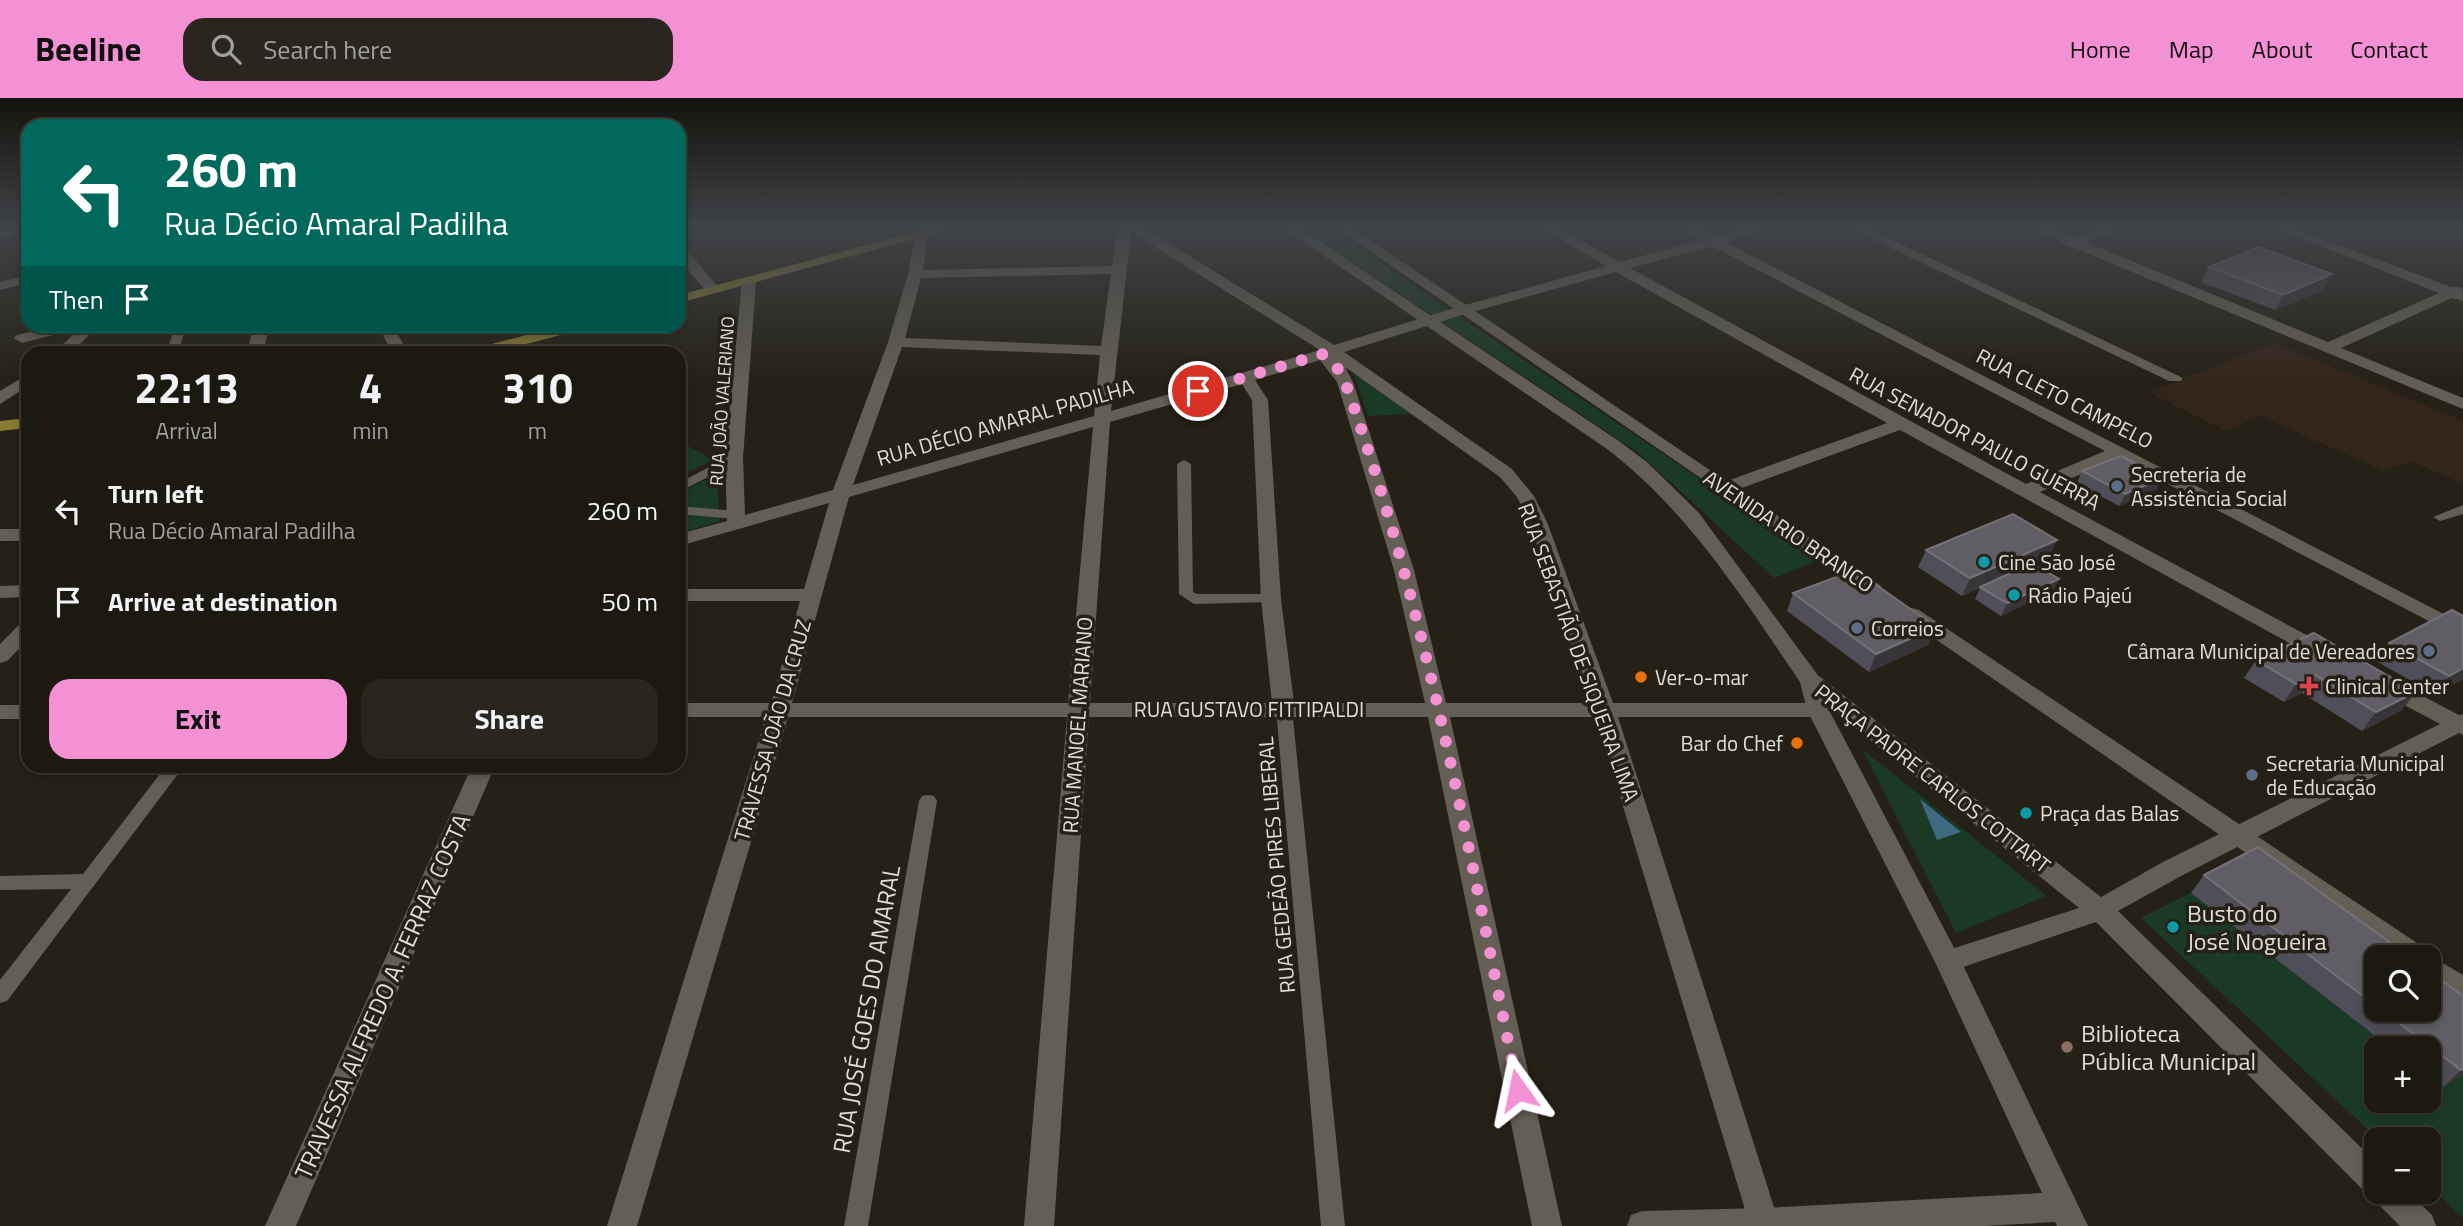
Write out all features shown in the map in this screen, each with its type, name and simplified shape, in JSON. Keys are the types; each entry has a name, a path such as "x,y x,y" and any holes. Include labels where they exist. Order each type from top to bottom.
{"main road":[{"path":"686,297 762,278"},
{"path":"498,346 546,333"},
{"path":"0,426 21,424"}],"street":[{"path":"702,278 713,290"},
{"name":"TRAVESSA JOÃO DA CRUZ","path":"622,1226 779,710 841,493 896,342 914,278"},
{"name":"RUA MANOEL MARIANO","path":"1039,1226 1102,417 1116,278"},
{"name":"RUA SEBASTIÃO DE SIQUEIRA LIMA","path":"1210,278 1327,352 1506,473 1525,496 1538,522 1604,709 1764,1224"},
{"name":"AVENIDA RIO BRANCO","path":"1365,278 1642,467 1692,517 1811,681"},
{"name":"AVENIDA RIO BRANCO","path":"1415,278 2400,945"},
{"name":"RUA DÉCIO AMARAL PADILHA","path":"686,537 736,519 841,493 1247,378 1429,320 1587,278"},
{"name":"RUA SENADOR PAULO GUERRA","path":"1636,278 1900,425 2341,662"},
{"name":"RUA CLETO CAMPELO","path":"1783,278 2463,632"},
{"path":"1961,278 2175,378"},
{"path":"2158,278 2463,404"},
{"path":"2419,278 2459,292"},
{"path":"0,286 21,281"},
{"name":"RUA JOÃO VALERIANO","path":"736,519 733,458 749,281"},
{"path":"2328,348 2459,292"},
{"path":"22,338 42,333"},
{"path":"69,346 82,333"},
{"path":"896,342 1108,351"},
{"path":"1327,352 1338,369 1359,422 1404,570 1437,709 1547,1226"},
{"name":"RUA GEDEÃO PIRES LIBERAL","path":"1247,378 1261,400 1271,599 1284,709"},
{"path":"0,399 21,384"},
{"path":"1725,488 1900,425"},
{"path":"2026,491 2119,451"},
{"path":"0,535 21,535"},
{"path":"0,592 21,592"},
{"path":"686,595 812,595"},
{"path":"0,656 21,635"},
{"name":"PRAÇA PADRE CARLOS COTTART","path":"1811,681 1818,710 1948,961 2068,1217"},
{"name":"PRAÇA PADRE CARLOS COTTART","path":"1811,681 2099,910 2364,1170"},
{"path":"2376,681 2462,724"},
{"name":"RUA GUSTAVO FITTIPALDI","path":"686,710 1818,710"},
{"path":"0,712 21,712"},
{"path":"1948,961 2072,922 2099,910 2462,724"},
{"name":"TRAVESSA ALFREDO A. FERRAZ COSTA","path":"280,1226 481,773"},
{"path":"2441,974 2463,989"},
{"path":"2398,1204 2421,1226"},
{"path":"1642,1226 2068,1217"}],"lane":[{"path":"686,484 733,458"},
{"path":"1184,464 1186,594 1194,599 1271,599"},
{"path":"2440,517 2463,509"},
{"path":"686,511 736,519"},
{"name":"RUA GEDEÃO PIRES LIBERAL","path":"1284,709 1333,1226"},
{"path":"1,993 171,773"},
{"name":"RUA JOSÉ GOES DO AMARAL","path":"856,1226 928,801"},
{"path":"0,883 89,881"}],"shaded area":[{"path":"2275,343 2463,421 2463,484 2411,461 2384,471 2260,416 2225,431 2149,392"}],"green space":[{"path":"1376,278 1402,278 1820,560 1774,578 1639,453"},
{"path":"1354,374 1412,414 1368,416"},
{"path":"686,445 713,460 686,474"},
{"path":"716,474 720,521 686,531 686,490"},
{"path":"1862,749 2047,896 1956,933"},
{"path":"2254,861 2364,948 2364,1022 2441,1022 2441,1008 2463,1007 2463,1218 2441,1197 2441,1127 2365,1127 2141,918"}],"water":[{"path":"1920,799 1961,832 1937,840"}],"building":[{"path":"2237,278 2324,278 2283,295"},
{"path":"2121,456 2163,478 2125,494 2082,471"},
{"path":"2013,514 2057,540 1970,578 1926,550"},
{"path":"2032,563 2059,579 2007,603 1980,587"},
{"path":"1855,570 1936,627 1876,654 1793,593"},
{"path":"2452,610 2463,616 2463,668 2449,676 2389,643"},
{"path":"2314,633 2416,692 2376,712 2315,675 2296,684 2256,660"},
{"path":"2258,847 2393,945 2364,945 2364,997 2204,875"},
{"path":"2441,980 2463,996 2463,1069 2441,1055 2441,1036 2416,1036 2398,1022 2441,1022"}],"place":[{"name":"Secreteria de Assistência Social","path":"2117,486"},
{"name":"Cine São José","path":"1984,562"},
{"name":"Rádio Pajeú","path":"2014,595"},
{"name":"Correios","path":"1857,628"},
{"name":"Câmara Municipal de Vereadores","path":"2429,651"},
{"name":"Ver-o-mar","path":"1641,677"},
{"name":"Clinical Center","path":"2309,686"},
{"name":"Bar do Chef","path":"1797,743"},
{"name":"Secretaria Municipal de Educação","path":"2252,775"},
{"name":"Praça das Balas","path":"2026,813"},
{"name":"Busto do José Nogueira","path":"2173,927"},
{"name":"Biblioteca Pública Municipal","path":"2067,1047"}],"route":[{"path":"1198,391 1323,354 1338,369 1345,382 1404,570 1437,709 1518,1090"}]}
